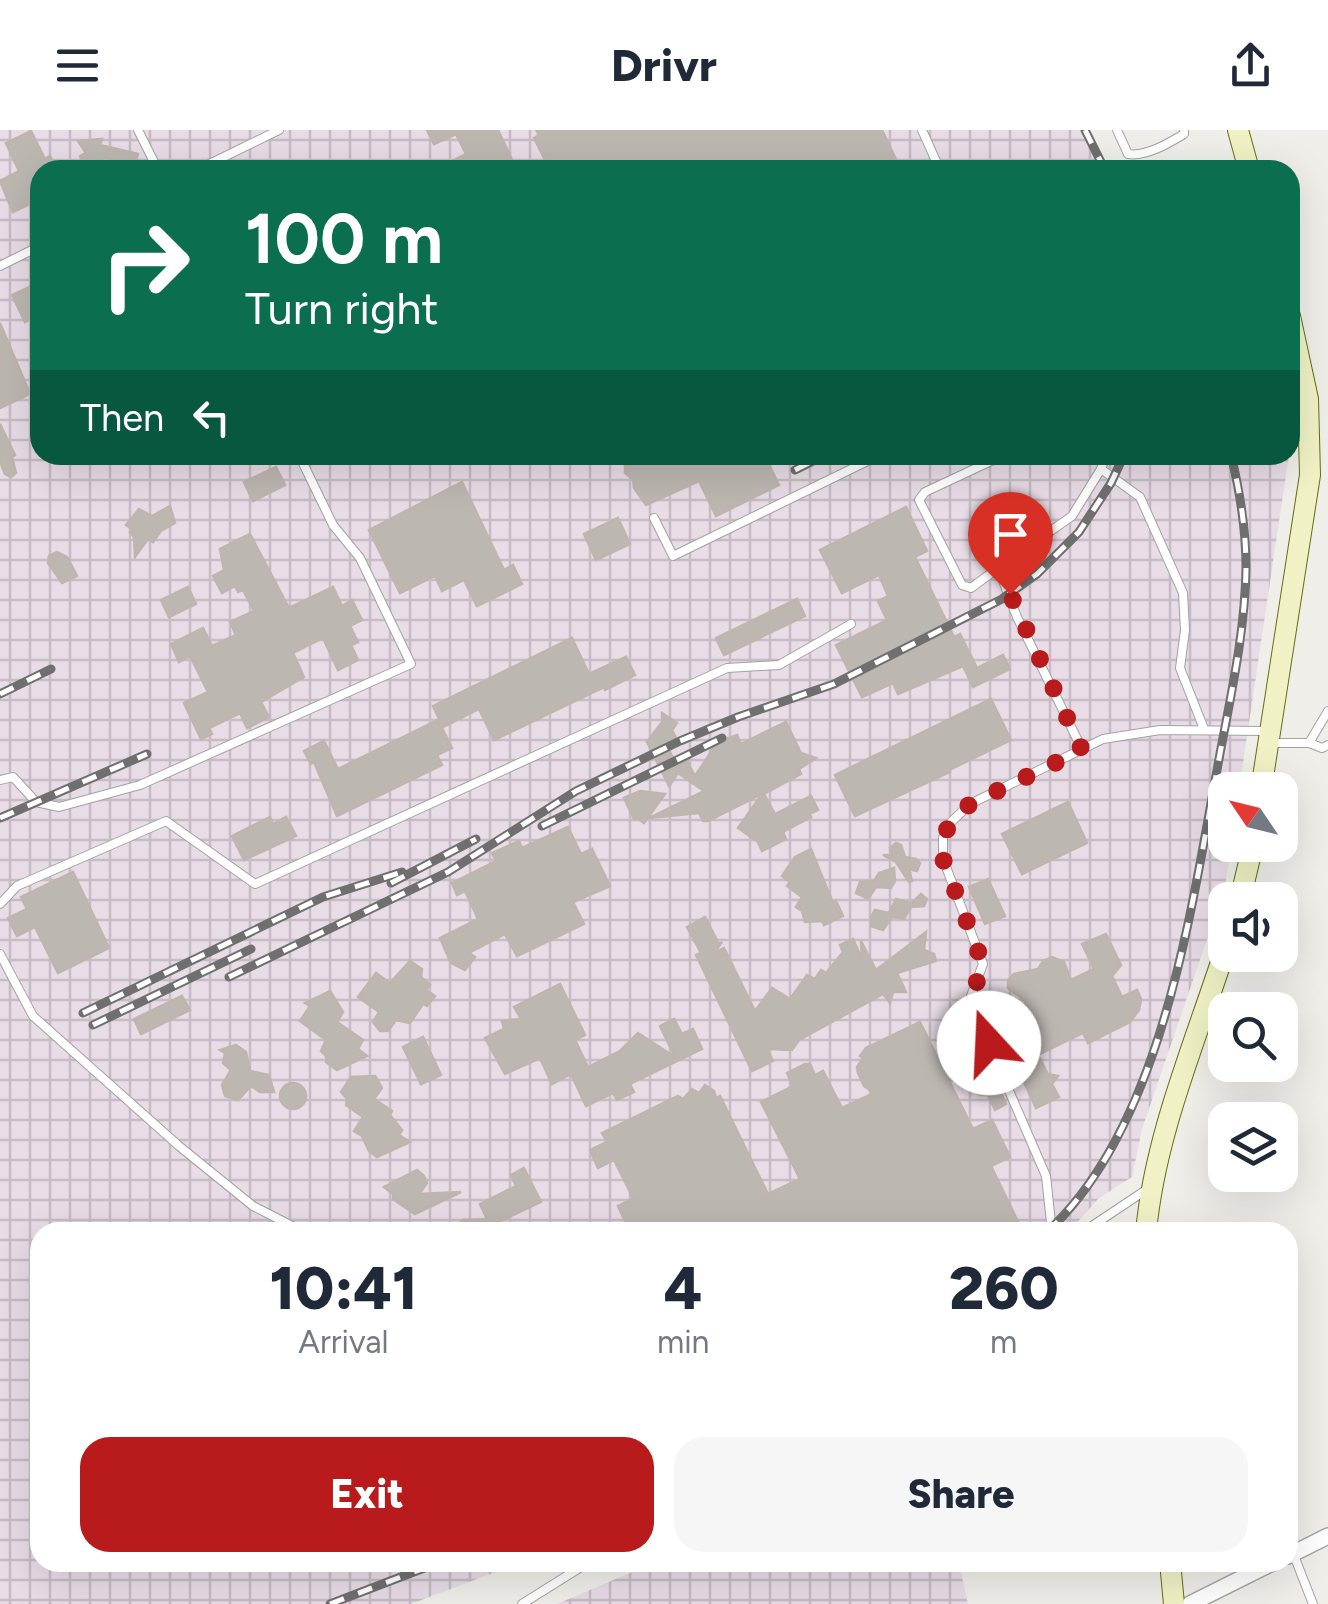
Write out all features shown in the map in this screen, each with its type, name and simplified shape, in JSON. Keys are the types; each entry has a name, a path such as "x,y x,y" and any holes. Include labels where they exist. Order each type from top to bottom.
{"street":[{"path":"1238,130 1246,160"},
{"path":"1265,772 1310,475 1308,399 1300,362"},
{"path":"1147,1222 1150,1187 1161,1144 1218,972"},
{"path":"1298,1550 1328,1536"},
{"path":"1171,1572 1174,1604"},
{"path":"1190,1604 1254,1572"}],"lane":[{"path":"138,130 153,160"},
{"path":"218,160 280,130"},
{"path":"922,130 936,160"},
{"path":"1116,130 1128,154 1138,156 1176,139 1184,130"},
{"path":"0,266 30,251"},
{"path":"0,780 13,777 36,802 58,808 140,786 411,664 360,558 333,525 304,465"},
{"path":"654,518 673,556 860,465"},
{"path":"983,465 925,492 920,500 962,585 971,588 1072,516 1102,465"},
{"path":"1101,469 1140,496 1183,592 1185,630 1180,668 1204,729"},
{"path":"998,568 1017,617 1082,750"},
{"path":"0,904 17,886 166,821 255,884 727,668 779,664 851,624"},
{"path":"1310,743 1328,711"},
{"path":"1051,1222 1046,1176 974,1010 972,996 983,964 943,859 943,838 950,823 970,804 1103,739 1160,730 1204,729 1310,743 1322,748 1328,745"},
{"path":"0,954 33,1016 179,1146 253,1206 284,1222"},
{"path":"1098,1222 1150,1187"},
{"path":"1298,1571 1313,1604"},
{"path":"522,1604 573,1572"}],"shaded area":[{"path":"0,130 1087,130 1101,160 30,160 30,465 1288,465 1242,772 1208,772 1208,862 1229,862 1226,882 1208,882 1208,937 1142,1129 1132,1177 1098,1199 1077,1222 30,1222 30,1572 495,1572 411,1604 0,1604"},
{"path":"632,1572 961,1572 968,1604 557,1604"}],"building":[{"path":"427,130 498,130 512,160 454,160 466,154 456,134 434,144"},
{"path":"536,130 882,130 896,160 545,160 534,138 539,135"},
{"path":"31,131 45,159 50,156 52,160 30,160 30,204 13,212 0,181 19,171 6,143"},
{"path":"102,139 100,145 138,154 136,160 82,160 80,156 86,153 78,141"},
{"path":"30,287 30,319 25,322 12,295"},
{"path":"0,323 30,394 0,408"},
{"path":"0,424 15,455 12,457 16,473 11,477 5,474 0,462"},
{"path":"625,465 769,465 779,485 716,516 699,481 646,505 634,488 633,479 625,473"},
{"path":"276,467 285,485 253,501 244,482"},
{"path":"462,482 504,570 513,565 522,584 477,606 464,580 442,591 435,576 400,593 369,530"},
{"path":"170,506 175,523 161,531 153,542 148,539 135,557 132,529 126,525 139,509 152,516"},
{"path":"906,507 927,551 915,557 954,637 960,634 977,668 1003,655 1010,669 973,687 963,666 898,694 893,683 862,697 836,645 887,620 878,601 888,596 879,575 842,593 820,550"},
{"path":"618,518 630,544 596,560 584,534"},
{"path":"250,534 289,608 333,587 342,606 352,600 362,620 350,626 358,642 351,645 358,660 338,670 323,638 293,653 304,677 261,702 269,717 247,728 240,713 209,728 212,734 201,739 184,703 208,692 190,656 179,662 171,644 203,628 212,646 236,635 230,622 254,611 243,590 238,592 235,586 222,593 213,576 224,570 220,549"},
{"path":"57,552 67,557 77,576 62,583 48,563 49,556"},
{"path":"188,587 196,604 169,617 161,600"},
{"path":"797,599 805,616 724,655 716,638"},
{"path":"572,638 589,674 626,657 635,675 494,740 479,709 443,727 433,706"},
{"path":"991,699 1011,740 855,816 835,775"},
{"path":"662,713 677,723 672,730 678,742 667,747 676,763 691,756 687,761 695,776 710,748 723,740 737,735 741,744 786,722 801,753 816,758 799,769 801,774 764,794 775,814 811,796 818,810 783,832 786,839 762,851 758,842 738,828 762,794 708,821 703,821 699,813 649,818 704,791 678,773 669,786 647,742 662,722"},
{"path":"438,720 452,748 437,755 442,765 337,816 314,762 311,764 304,751 324,741 338,769"},
{"path":"640,791 665,794 644,823 634,819 624,798"},
{"path":"1068,802 1087,843 1022,874 1002,834"},
{"path":"270,817 273,824 286,817 296,836 244,860 232,836"},
{"path":"568,827 581,854 592,849 610,886 573,902 584,924 517,956 505,934 469,953 475,957 465,970 451,963 440,938 478,919 465,891 457,895 452,883 496,861 492,853 519,841 522,848"},
{"path":"896,843 901,845 905,857 920,863 917,871 909,869 912,881 896,862 883,855 892,855 890,848"},
{"path":"811,849 833,903 836,901 843,916 824,925 822,921 805,922 802,911 796,907 802,897 787,886 790,882 782,876 795,857"},
{"path":"894,868 891,888 876,887 868,899 856,893 860,882 874,881 879,873"},
{"path":"73,872 109,948 58,973 35,927 17,936 8,918 27,909 21,897"},
{"path":"988,879 1005,916 985,924 969,887"},
{"path":"921,894 927,899 924,906 911,907 904,919 892,917 883,930 871,926 875,910 889,913 896,899 912,903"},
{"path":"705,917 719,944 722,942 714,953 724,948 755,1011 772,988 790,999 807,975 815,979 821,970 826,973 843,952 840,945 853,939 862,959 861,941 876,970 926,932 924,950 934,954 936,961 897,973 906,992 893,992 890,1003 883,994 799,1040 792,1050 767,1049 773,1061 752,1071 696,955 701,953 687,927"},
{"path":"1106,934 1121,965 1112,976 1122,997 1137,990 1141,999 1139,1010 1130,1022 1088,1043 1083,1033 1038,1055 1048,1074 1058,1076 1052,1084 1059,1097 1036,1108 994,1018 1027,1002 1008,988 1008,980 1014,974 1038,969 1052,957 1064,962 1071,980 1094,969 1082,944"},
{"path":"410,961 422,969 421,977 430,985 426,990 435,996 427,1006 423,1004 410,1023 396,1020 388,1031 380,1031 373,1022 379,1012 358,997 376,973 390,983"},
{"path":"560,984 585,1035 575,1040 588,1067 620,1051 638,1033 675,1057 660,1026 674,1019 682,1034 693,1029 702,1049 630,1084 634,1092 617,1100 613,1093 586,1106 571,1074 552,1084 540,1058 505,1074 485,1038 504,1029 502,1021 521,1019 514,1007"},
{"path":"330,991 343,1012 337,1022 363,1040 358,1049 367,1056 337,1070 326,1062 321,1051 326,1040 300,1021 310,1006 305,1003"},
{"path":"182,996 190,1010 141,1034 134,1019"},
{"path":"920,1022 973,1129 992,1120 1010,1157 991,1166 1018,1222 625,1222 618,1206 633,1198 614,1160 598,1168 590,1150 607,1142 602,1133 678,1096 683,1099 692,1089 699,1093 705,1085 716,1098 720,1096 768,1194 800,1179 761,1102 793,1086 787,1073 805,1064 810,1064 815,1075 823,1071 842,1108 874,1093 864,1086 858,1073 863,1058 860,1056 866,1048"},
{"path":"423,1037 441,1075 421,1084 403,1047"},
{"path":"236,1045 246,1052 250,1071 269,1075 274,1092 260,1092 251,1086 238,1100 225,1096 222,1085 231,1070 223,1063 225,1053 220,1050"},
{"path":"987,1064 1006,1104 995,1110 988,1095 980,1095 956,1079"},
{"path":"375,1076 382,1088 374,1099 392,1111 390,1115 402,1130 399,1135 410,1142 377,1157 354,1131 363,1117 346,1105 347,1099 341,1092 351,1077"},
{"path":"293,1083 302,1087 306,1096 302,1105 293,1109 284,1105 280,1096 284,1087"},
{"path":"524,1168 541,1202 498,1222 461,1222 487,1219 480,1204 516,1186 511,1175"},
{"path":"417,1170 427,1183 419,1194 461,1192 415,1214 393,1199 384,1187"}],"railway":[{"path":"1085,130 1100,160"},
{"path":"795,470 805,465"},
{"path":"229,977 448,872 576,791 680,741 834,684 1002,599 1037,574 1079,532 1119,465"},
{"path":"1056,1222 1086,1188 1118,1136 1144,1078 1181,953 1243,619 1245,539 1233,465"},
{"path":"0,694 51,669"},
{"path":"542,826 722,738"},
{"path":"0,818 147,754"},
{"path":"391,883 476,839"},
{"path":"83,1013 323,897 402,872"},
{"path":"93,1025 251,949"},
{"path":"330,1604 414,1572"}],"route":[{"path":"989,1043 972,996 983,964 943,859 943,838 950,823 970,804 1082,750 1017,617 1010,594"}]}
